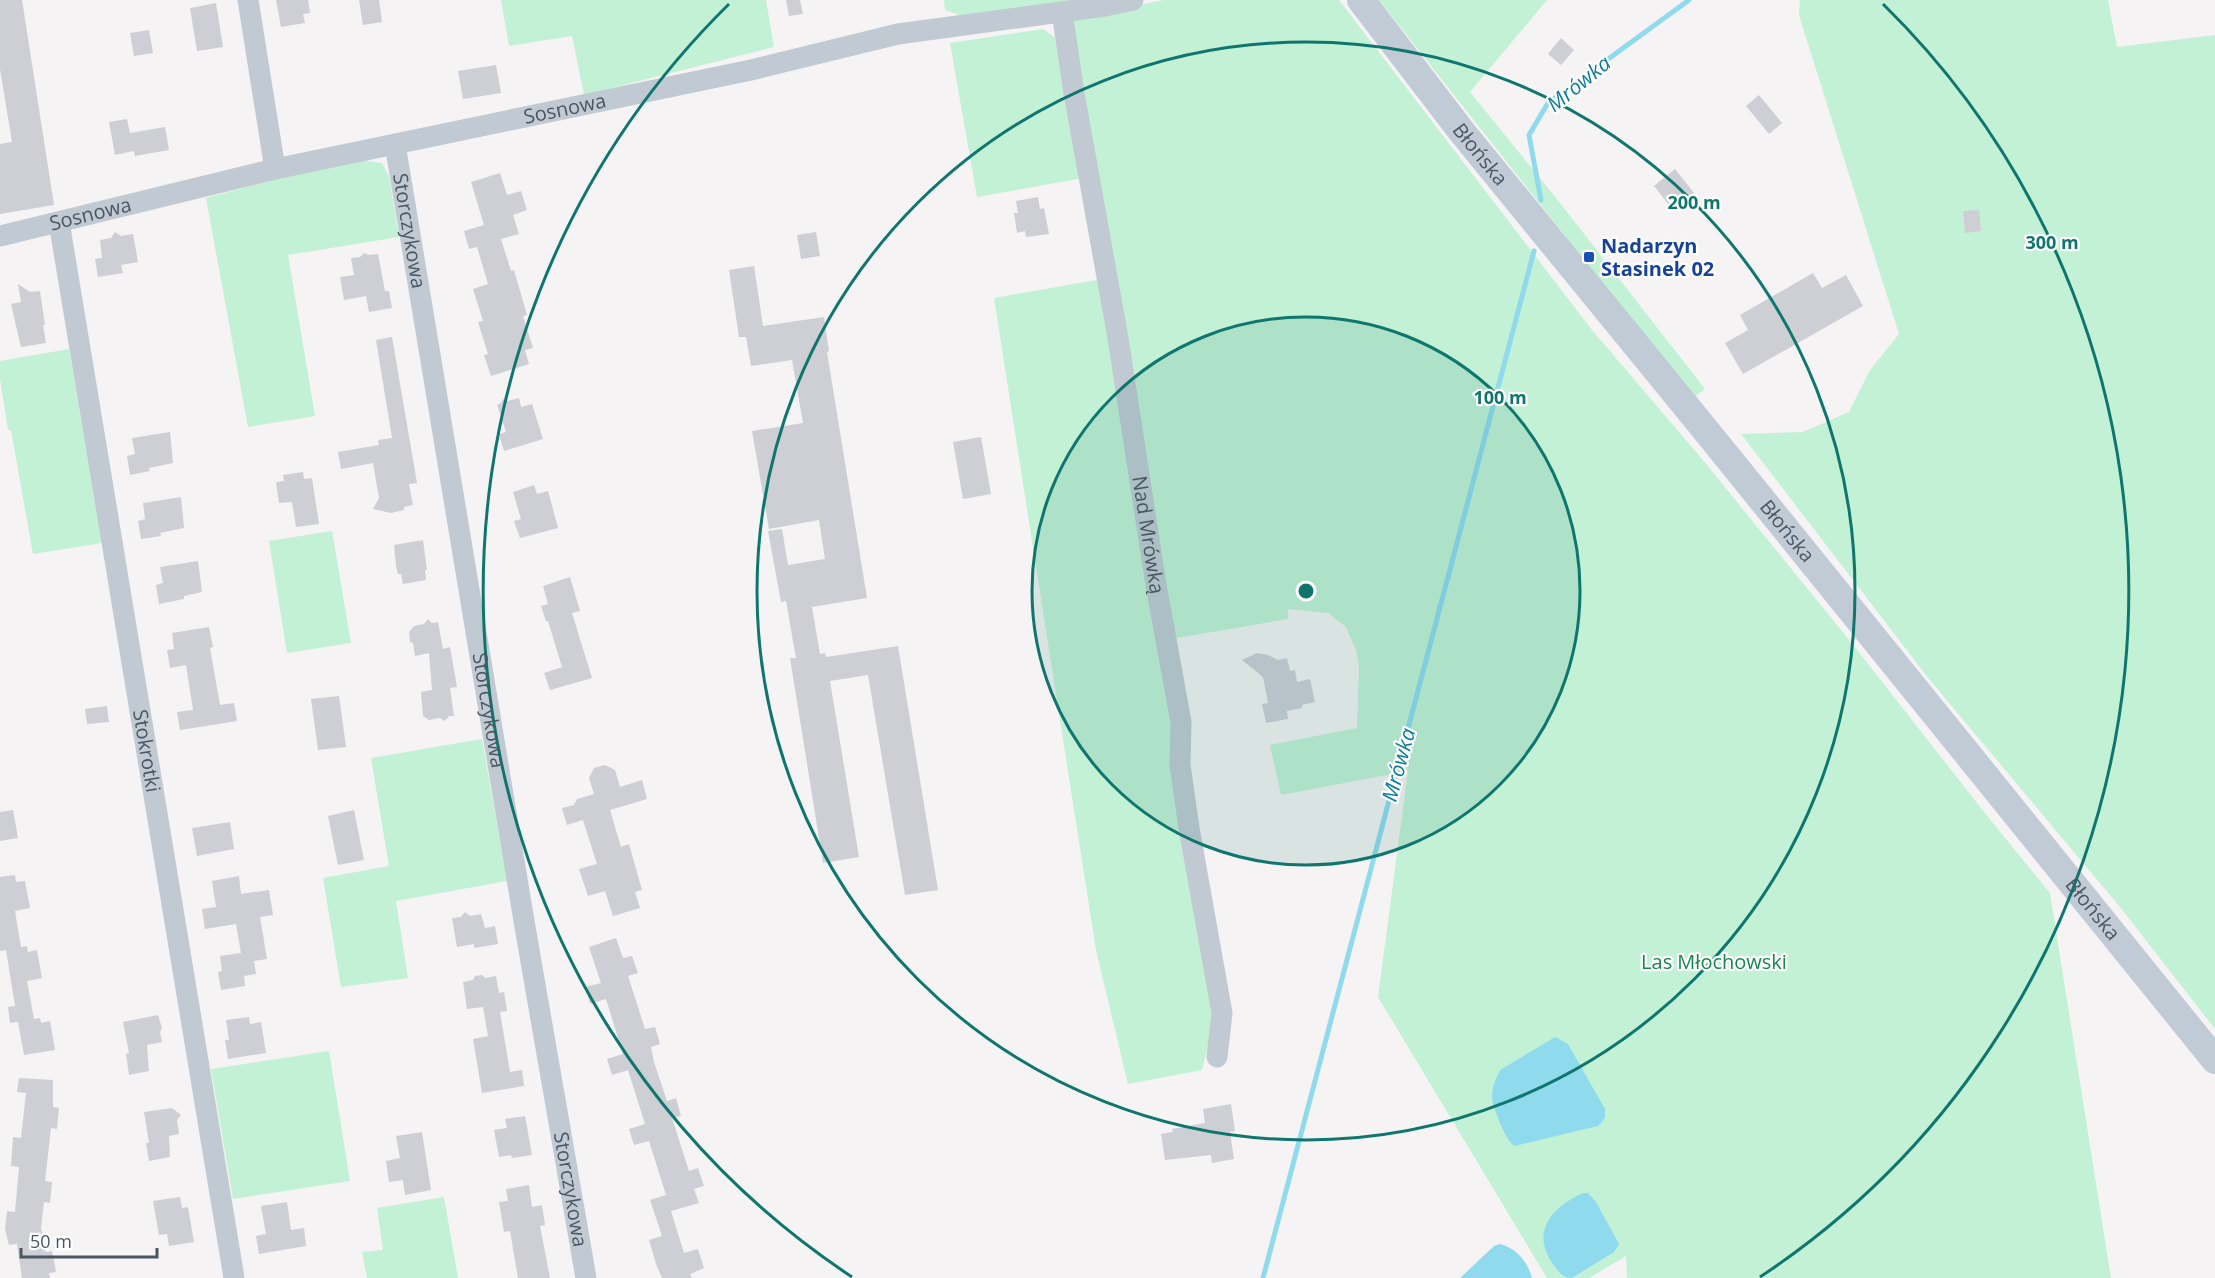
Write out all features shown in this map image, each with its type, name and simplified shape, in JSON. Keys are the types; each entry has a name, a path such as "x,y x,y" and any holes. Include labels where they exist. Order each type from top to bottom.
{"main road":[{"name":"Błońska","path":"1361,0 1469,141 2215,1060"}],"street":[{"path":"248,0 274,169"},
{"name":"Sosnowa","path":"0,236 274,169 751,70 898,34 1133,0"},
{"name":"Nad Mrówką","path":"1062,12 1074,93 1119,338 1156,585 1181,722 1180,765 1222,1013 1217,1057"},
{"name":"Storczykowa","path":"395,144 525,927 586,1278"},
{"name":"Stokrotki","path":"59,222 234,1278"}],"green space":[{"path":"501,0 766,0 774,47 584,95 572,36 509,46"},
{"path":"944,0 1097,0 962,16 945,10"},
{"name":"Las Młochowski","path":"1164,0 1339,0 1592,330 1702,459 2050,893 2111,1278 1627,1278 1626,1256 1589,1278 1547,1278 1378,997 1408,771 1281,795 1270,745 1357,728 1359,665 1356,650 1346,627 1328,613 1288,609 1288,619 1171,639 1072,18"},
{"path":"1379,0 1547,0 1470,92 1705,389 1693,398"},
{"path":"1800,0 2108,0 2117,47 2215,35 2215,1029 2120,907 1929,679 1741,434 1803,432 1849,412 1870,370 1899,334 1799,15"},
{"path":"1043,29 1060,41 1084,178 977,197 950,43"},
{"path":"360,160 382,163 389,176 399,237 288,255 315,416 248,427 206,198 298,173"},
{"path":"1102,279 1216,1014 1202,1070 1128,1084 1096,950 994,298"},
{"path":"69,349 102,543 33,554 11,430 8,430 0,379 0,361"},
{"path":"332,531 351,643 287,653 269,541"},
{"path":"482,739 507,881 396,901 408,978 341,987 323,878 389,866 371,758"},
{"path":"329,1051 350,1181 233,1199 211,1069"},
{"path":"444,1197 458,1278 367,1278 362,1252 383,1250 377,1208"}],"water":[{"path":"1555,1037 1568,1044 1605,1109 1605,1118 1598,1126 1515,1146 1504,1132 1493,1104 1495,1080 1500,1070"},
{"path":"1583,1193 1588,1193 1596,1202 1619,1244 1614,1252 1569,1278 1559,1272 1546,1252 1544,1231 1554,1213"},
{"path":"1500,1244 1520,1256 1528,1266 1532,1278 1460,1278 1494,1246"}],"building":[{"path":"0,0 22,0 54,205 0,214 0,144 12,142 0,69"},
{"path":"276,0 308,0 310,13 303,14 305,23 281,27"},
{"path":"359,0 379,0 382,22 363,25"},
{"path":"786,0 800,0 803,14 789,16"},
{"path":"216,3 223,47 197,51 190,8"},
{"path":"149,30 153,53 134,56 130,33"},
{"path":"1561,38 1574,50 1561,65 1548,54"},
{"path":"496,65 501,93 463,99 458,71"},
{"path":"1759,95 1782,123 1769,134 1746,106"},
{"path":"127,119 130,133 165,127 169,150 135,156 134,151 115,155 109,122"},
{"path":"1675,169 1694,193 1673,210 1654,186"},
{"path":"500,173 507,195 521,191 527,210 513,215 519,234 501,239 511,271 514,270 527,315 523,316 533,348 525,350 529,364 491,376 484,355 488,354 478,322 483,321 473,289 488,284 477,247 469,249 464,231 484,225 471,182"},
{"path":"1038,197 1040,209 1044,208 1049,234 1026,237 1025,231 1017,233 1014,213 1018,213 1016,201"},
{"path":"1979,210 1981,231 1965,233 1963,211"},
{"path":"115,232 121,236 133,234 138,262 121,265 123,273 98,277 95,259 102,258 100,240 111,238"},
{"path":"816,232 820,256 801,259 797,235"},
{"path":"364,253 378,254 385,291 389,291 392,308 369,312 366,296 344,300 340,277 354,275 351,258 360,257"},
{"path":"754,266 763,326 824,317 829,351 827,352 867,598 812,607 820,654 825,653 826,657 898,646 938,890 905,895 868,675 830,681 859,857 823,863 790,658 796,658 786,601 781,602 768,531 782,529 788,565 825,559 819,520 769,529 752,431 803,423 792,360 751,366 746,337 739,337 729,270"},
{"path":"1813,273 1822,288 1846,275 1863,306 1743,374 1725,343 1748,330 1740,315"},
{"path":"18,284 30,292 40,291 46,343 21,347 11,304 21,302"},
{"path":"392,337 417,483 409,484 413,505 391,513 373,509 379,498 373,463 341,469 338,452 379,445 378,440 392,438 376,340"},
{"path":"519,398 521,407 532,404 543,439 504,451 499,434 506,432 497,405 503,399 508,401"},
{"path":"170,432 173,463 130,475 127,456 135,454 132,438"},
{"path":"981,437 991,494 963,499 953,442"},
{"path":"303,472 304,479 312,478 319,524 296,527 292,502 279,503 276,482 284,481 283,475"},
{"path":"534,485 537,494 548,491 558,528 520,538 514,521 521,519 513,492"},
{"path":"181,497 184,528 160,533 161,536 141,539 138,521 145,519 143,503"},
{"path":"423,540 426,580 403,584 396,566 394,545"},
{"path":"198,561 202,592 184,596 184,599 159,604 156,585 163,583 160,567"},
{"path":"570,577 580,611 572,613 592,678 550,690 544,673 562,667 541,606 548,604 543,586"},
{"path":"428,619 432,623 438,622 443,649 450,647 457,687 450,688 454,716 449,716 445,721 440,718 429,720 423,716 421,692 432,690 429,653 415,656 413,643 410,642 409,632 414,626 424,624"},
{"path":"209,627 213,647 210,648 220,705 234,703 237,721 180,730 177,712 193,710 186,665 170,668 167,650 174,649 172,633"},
{"path":"1257,653 1278,660 1287,658 1290,671 1295,670 1297,682 1310,679 1315,702 1287,711 1288,719 1266,723 1262,704 1268,703 1263,677 1242,660"},
{"path":"339,696 346,747 318,750 311,699"},
{"path":"107,706 109,722 87,724 85,709"},
{"path":"605,765 615,770 620,787 642,780 647,799 610,810 621,847 629,844 642,890 635,892 640,908 613,916 605,891 588,896 579,869 597,864 583,820 567,825 562,808 574,805 577,799 594,794 589,778 594,768"},
{"path":"13,810 18,838 0,841 0,812"},
{"path":"354,810 364,860 338,865 328,816"},
{"path":"230,822 234,849 197,856 192,828"},
{"path":"15,875 16,882 25,881 30,908 15,911 21,947 27,946 28,952 37,950 42,978 27,981 34,1019 40,1018 41,1023 50,1021 55,1050 24,1055 18,1022 10,1023 8,1007 15,1006 6,950 0,951 0,877"},
{"path":"239,876 241,894 269,890 273,915 260,917 267,959 254,961 256,974 244,976 245,986 221,990 218,972 222,971 220,956 241,953 236,924 205,929 202,909 216,907 212,881"},
{"path":"465,912 470,916 481,914 485,928 495,926 498,944 474,948 474,944 457,947 452,918 461,917"},
{"path":"616,938 623,958 632,956 638,973 628,976 645,1029 655,1027 660,1044 651,1047 654,1062 667,1101 676,1098 681,1116 672,1118 689,1171 698,1168 704,1186 694,1189 699,1203 671,1211 684,1253 698,1249 704,1268 690,1274 692,1278 662,1278 656,1264 649,1240 662,1236 650,1200 666,1195 649,1141 634,1145 629,1129 645,1124 628,1070 612,1075 607,1059 623,1054 606,999 590,1004 585,987 601,983 589,947"},
{"path":"482,975 485,978 496,976 499,993 504,992 507,1011 500,1012 510,1072 522,1070 524,1086 482,1093 473,1039 488,1036 483,1007 467,1009 463,982"},
{"path":"158,1015 162,1028 160,1032 162,1042 147,1045 149,1071 129,1075 126,1054 129,1053 123,1022"},
{"path":"249,1017 250,1024 261,1022 266,1053 228,1059 225,1040 229,1040 226,1020"},
{"path":"19,1078 53,1080 53,1107 59,1108 57,1129 51,1128 45,1181 52,1182 50,1203 44,1202 41,1228 46,1252 52,1251 56,1272 49,1273 50,1278 22,1278 17,1244 9,1245 5,1229 7,1211 15,1212 19,1167 11,1166 13,1137 21,1138 26,1093 17,1092"},
{"path":"1231,1104 1235,1131 1230,1132 1234,1159 1212,1163 1211,1155 1165,1160 1161,1134 1173,1132 1172,1129 1205,1123 1203,1109"},
{"path":"172,1108 181,1115 177,1120 179,1134 169,1136 170,1157 149,1161 146,1143 149,1143 144,1112"},
{"path":"525,1116 532,1155 499,1157 494,1130 507,1128 505,1119"},
{"path":"422,1132 431,1190 405,1195 403,1180 389,1182 386,1161 400,1158 396,1136"},
{"path":"529,1185 532,1207 542,1205 545,1225 540,1226 550,1278 518,1278 510,1231 504,1232 499,1202 508,1201 506,1189"},
{"path":"180,1197 182,1208 188,1207 194,1242 169,1246 167,1234 159,1235 153,1201"},
{"path":"287,1202 291,1230 304,1228 306,1246 259,1254 256,1236 266,1234 261,1206"}],"waterway":[{"name":"Mrówka","path":"1541,200 1529,135 1548,103 1689,0"},
{"name":"Mrówka","path":"1263,1278 1534,251"}],"place":[{"name":"Nadarzyn Stasinek 02","path":"1589,257"}]}
